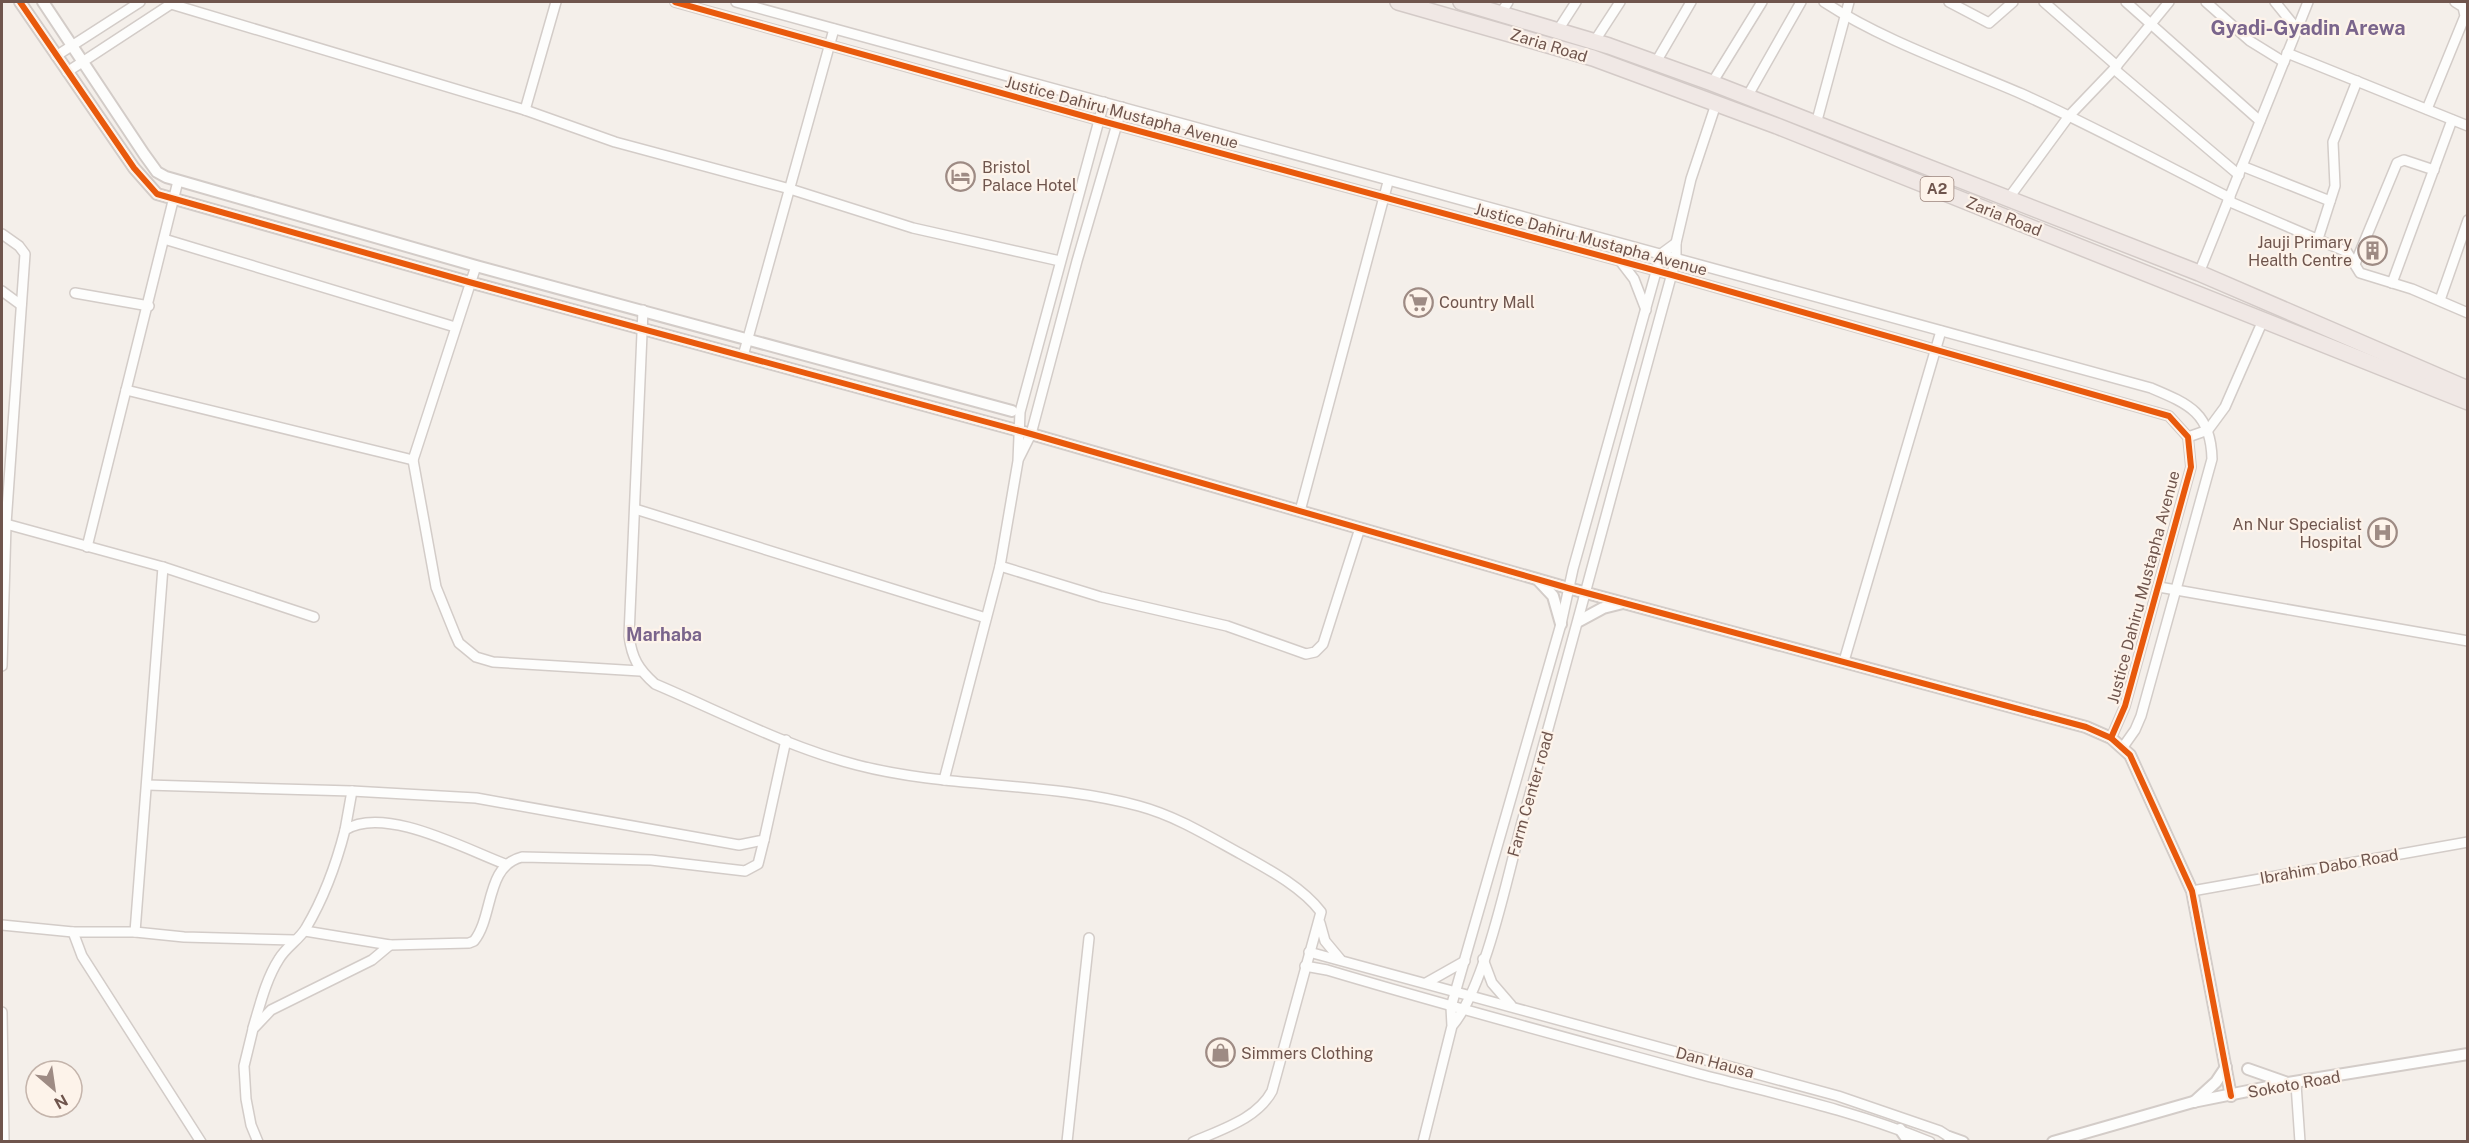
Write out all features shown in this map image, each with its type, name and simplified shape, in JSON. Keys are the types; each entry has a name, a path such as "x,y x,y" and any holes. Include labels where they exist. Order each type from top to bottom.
{"highway":[{"name":"Zaria Road","path":"1398,2 1593,58 2264,318 2468,402"},
{"name":"Zaria Road","path":"1461,2 1505,7 1558,30 1712,83 2199,273 2468,389"}],"street":[{"path":"20,2 144,180 157,194 173,200 1031,434 1568,588 2086,727 2111,738 2130,755 2192,891 2231,1096"},
{"path":"43,2 158,172 178,181 476,266 1012,411"},
{"path":"56,56 140,2"},
{"path":"67,72 172,2 525,110 615,142 790,189 913,228 1060,261"},
{"path":"525,110 556,2"},
{"name":"Justice Dahiru Mustapha Avenue","path":"675,2 1116,125 1672,275 2169,416 2188,437 2191,467 2126,706 2111,738"},
{"path":"736,2 1388,182 2151,388 2178,399 2196,411 2208,430 2211,438 2212,459 2141,716 2135,730 2123,747"},
{"path":"1558,30 1576,2"},
{"path":"1594,42 1620,2"},
{"path":"1656,62 1692,2"},
{"path":"1712,83 1762,2"},
{"path":"1747,97 1801,2"},
{"path":"1824,2 1845,16 2068,116 2229,199 2347,252 2360,273 2440,300 2468,313"},
{"path":"1816,124 1850,2"},
{"path":"1949,2 1989,22 2013,2"},
{"path":"2043,2 2115,68 2241,171 2331,201"},
{"path":"2126,2 2260,122"},
{"path":"2008,199 2068,116 2115,68 2169,2"},
{"path":"2206,2 2250,41 2283,62"},
{"path":"2275,2 2297,29"},
{"path":"2199,273 2308,2"},
{"path":"2427,109 2465,16 2463,7 2455,2"},
{"path":"743,356 834,29"},
{"path":"2288,53 2468,126"},
{"path":"2318,239 2335,186 2333,142 2356,81"},
{"path":"944,780 1000,566 1018,460 1018,431 1060,261 1104,102"},
{"path":"1677,259 1676,243 1691,180 1716,104"},
{"path":"1018,460 1031,434 1122,107"},
{"path":"2392,283 2452,120"},
{"path":"2355,264 2397,163 2404,160 2433,170"},
{"path":"87,547 178,181"},
{"path":"1300,511 1388,182"},
{"path":"2440,300 2468,220"},
{"path":"2,234 19,246 25,254 11,449 4,503 6,524 2,666"},
{"path":"164,239 455,327"},
{"path":"1423,1142 1452,1026 1451,1007 1455,991 1561,624 1568,588 1661,254 1676,243"},
{"name":"Farm Center road","path":"1465,1011 1483,959 1579,621 1677,259"},
{"path":"1621,262 1634,279 1646,312"},
{"path":"476,266 413,460 436,587 454,634 466,650 476,657 493,662 640,671"},
{"path":"2,291 21,305"},
{"path":"75,293 148,306"},
{"path":"642,310 629,636 632,656 640,671 655,684 786,740 855,764 901,775 1030,787 1076,794 1139,806 1179,820 1266,868 1314,902 1321,912 1320,923 1309,952 1272,1091 1264,1105 1243,1119 1193,1142"},
{"path":"2188,437 2208,430 2237,385 2264,318"},
{"path":"1844,661 1894,499 1941,331"},
{"path":"126,390 413,460"},
{"path":"2,441 11,449"},
{"path":"635,508 986,618"},
{"path":"6,524 163,567 314,617"},
{"path":"1000,566 1101,597 1227,626 1306,654 1315,652 1323,644 1360,528"},
{"path":"135,932 163,567"},
{"path":"1531,576 1549,590 1561,624"},
{"path":"2159,587 2468,641"},
{"path":"1579,621 1603,608 1627,602"},
{"path":"345,830 364,821 387,822 505,864 522,857 651,860 745,871 758,864 786,740"},
{"path":"147,784 476,798 739,845 764,840"},
{"path":"258,1142 246,1099 244,1066 253,1029 263,993 278,959 305,931 333,876 352,791"},
{"name":"Ibrahim Dabo Road","path":"2192,891 2468,842"},
{"path":"305,931 390,945 469,943 474,941 505,864"},
{"path":"1320,923 1325,941 1340,959"},
{"path":"2,925 73,932 135,932 184,937 294,940"},
{"path":"73,932 82,956 201,1142"},
{"path":"1067,1142 1089,938"},
{"path":"253,1029 280,1005 372,960 390,945"},
{"name":"Dan Hausa","path":"1309,952 1838,1096 1940,1131 1952,1139"},
{"path":"1483,959 1492,983 1512,1007"},
{"path":"1426,983 1465,961"},
{"name":"Dan Hausa","path":"1305,966 1328,970 1465,1011 1899,1129 1930,1142"},
{"path":"1452,1026 1465,1011"},
{"path":"2,1012 4,1142"},
{"name":"Sokoto Road","path":"2053,1142 2193,1102 2468,1054"},
{"path":"2193,1102 2216,1082 2226,1067"},
{"path":"2248,1069 2292,1083 2300,1142"},
{"path":"1899,1129 1909,1142"},
{"path":"1952,1139 1963,1142"}],"cycle path":[{"path":"20,2 134,168 157,194 469,282 1031,434 1568,588 2086,727 2111,738 2130,755 2192,891 2231,1096"},
{"path":"675,2 1098,120 1672,275 2169,416 2188,437 2191,467 2125,706 2111,738"}],"place":[{"name":"Bristol Palace Hotel","path":"961,176"},
{"name":"Jauji Primary Health Centre","path":"2373,251"},
{"name":"Country Mall","path":"1418,302"},
{"name":"An Nur Specialist Hospital","path":"2383,533"},
{"name":"Simmers Clothing","path":"1220,1053"}],"district":[{"name":"Gyadi-Gyadin Arewa","path":"2308,28"},
{"name":"Marhaba","path":"664,635"}]}
